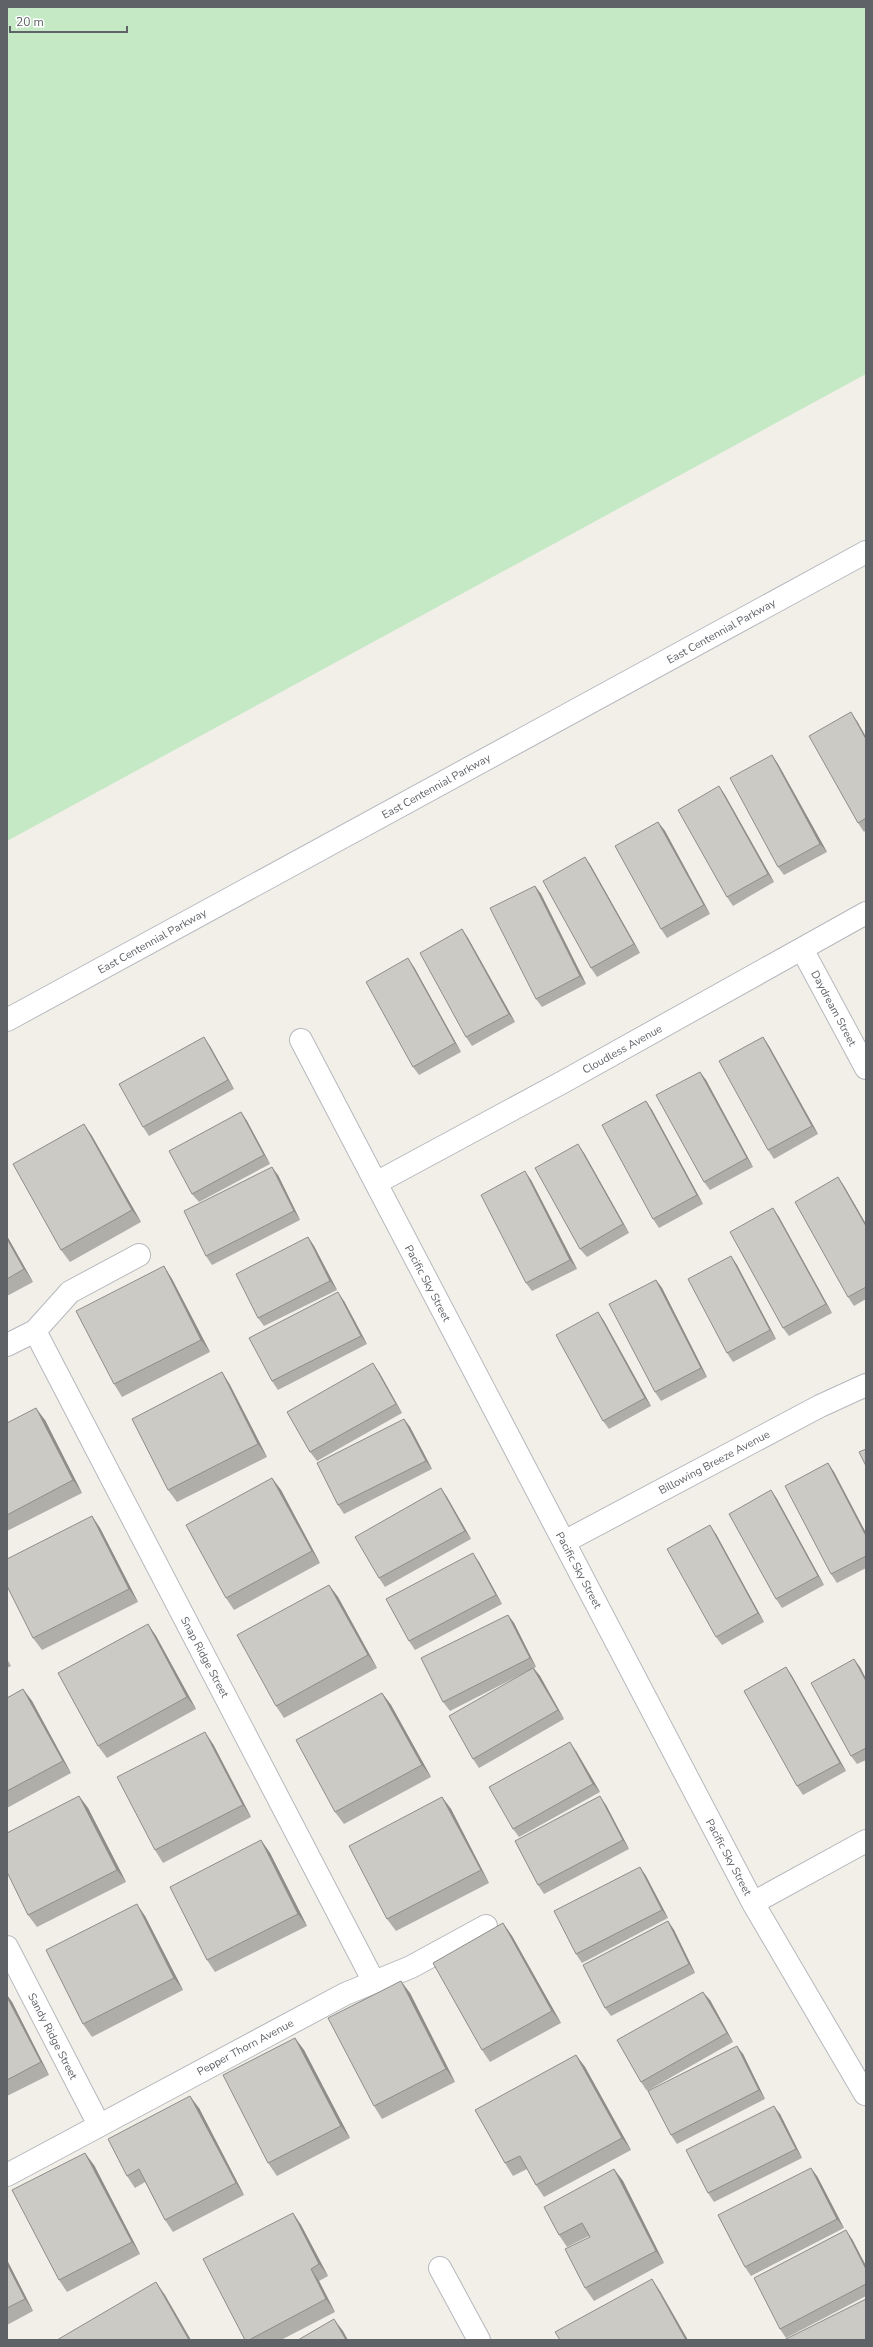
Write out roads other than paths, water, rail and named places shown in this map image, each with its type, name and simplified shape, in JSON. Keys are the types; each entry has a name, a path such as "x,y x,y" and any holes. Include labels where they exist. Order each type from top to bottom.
{"street":[{"name":"East Centennial Parkway","path":"7,1020 866,552"},
{"name":"Cloudless Avenue","path":"376,1183 866,913"},
{"name":"Daydream Street","path":"802,949 866,1068"},
{"name":"Pacific Sky Street","path":"300,1040 753,1903 865,2094"},
{"path":"7,1345 35,1331 70,1292 139,1255"},
{"name":"Snap Ridge Street","path":"35,1331 374,1982"},
{"name":"Billowing Breeze Avenue","path":"564,1542 820,1406 866,1385"},
{"path":"753,1903 866,1841"},
{"name":"Pepper Thorn Avenue","path":"7,2175 345,1994 411,1967 486,1926"},
{"name":"Sandy Ridge Street","path":"7,1946 99,2125"},
{"path":"440,2268 479,2340"}]}
